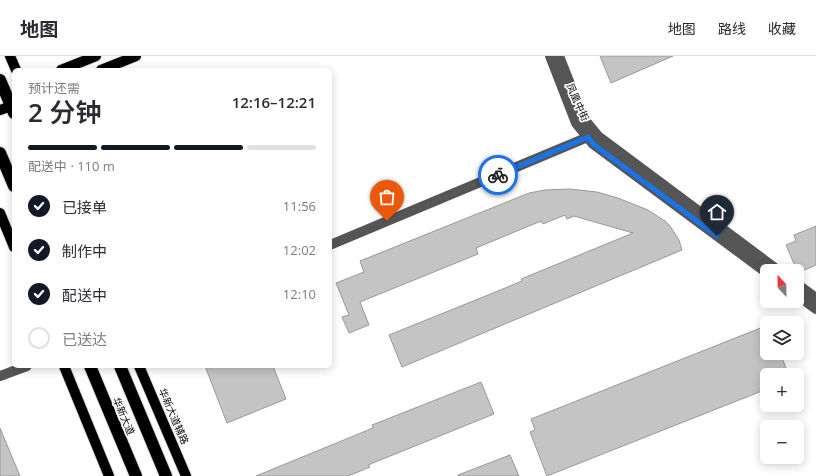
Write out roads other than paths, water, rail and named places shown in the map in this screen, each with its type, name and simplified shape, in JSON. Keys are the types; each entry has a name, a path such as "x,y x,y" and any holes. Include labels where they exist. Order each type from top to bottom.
{"highway":[{"path":"0,80 6,92 10,108"},
{"path":"0,153 12,181"},
{"name":"华新大道","path":"91,368 136,476"},
{"name":"华新大道","path":"121,368 166,476"}],"main road":[{"path":"10,56 15,68"},
{"path":"66,68 96,56"},
{"path":"106,68 136,56"},
{"path":"0,213 12,242"},
{"path":"65,368 109,476"},
{"name":"华新大道辅路","path":"141,368 186,476"}],"street":[{"name":"凤凰中街","path":"550,56 576,123 591,135 598,136 770,264"},
{"name":"凤凰中街","path":"559,56 591,135 593,144 760,267"},
{"path":"332,244 591,135"},
{"path":"804,289 816,298"},
{"path":"804,300 816,309"},
{"path":"0,376 21,368"}]}
